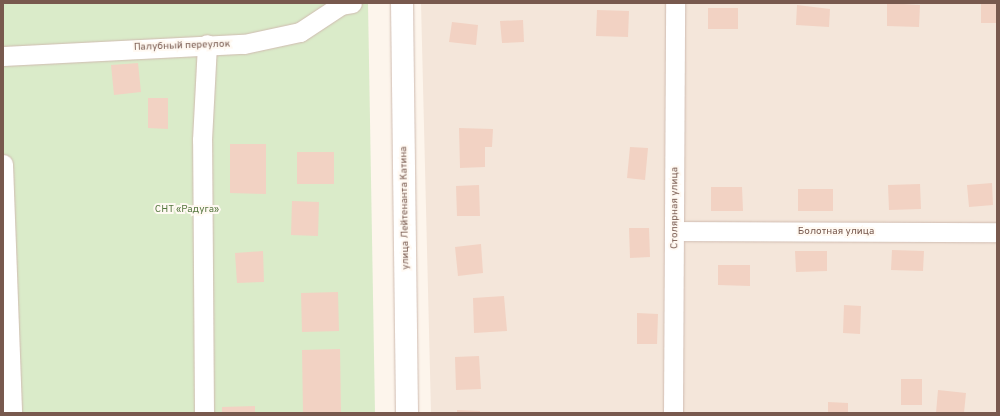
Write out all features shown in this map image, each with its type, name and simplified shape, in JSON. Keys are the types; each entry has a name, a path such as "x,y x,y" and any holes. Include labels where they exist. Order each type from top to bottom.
{"street":[{"name":"Палубный переулок","path":"3,56 207,44 244,44 300,32 342,5 352,3"},
{"name":"улица Лейтенанта Катина","path":"402,3 407,413"},
{"name":"Столярная улица","path":"673,413 675,3"},
{"path":"204,413 202,140 207,44"},
{"path":"3,164 12,413"},
{"name":"Болотная улица","path":"675,231 997,232"}],"shaded area":[{"path":"421,3 997,3 997,413 431,413"}],"green space":[{"name":"СНТ «Радуга»","path":"3,3 368,3 375,413 3,413"}],"building":[{"path":"887,3 920,5 919,27 887,26"},
{"path":"981,4 997,4 997,23 981,23"},
{"path":"797,5 830,9 829,27 796,25"},
{"path":"708,8 738,8 738,29 708,29"},
{"path":"597,10 629,11 628,37 596,36"},
{"path":"523,20 524,42 502,43 500,21"},
{"path":"452,22 478,25 476,45 449,42"},
{"path":"138,63 141,92 114,95 111,65"},
{"path":"148,98 168,98 168,129 148,128"},
{"path":"459,128 493,129 492,147 485,147 485,167 460,168"},
{"path":"230,144 266,144 266,194 230,193"},
{"path":"630,147 648,148 645,180 627,178"},
{"path":"297,152 334,152 334,184 297,184"},
{"path":"992,183 993,205 969,207 967,185"},
{"path":"920,184 921,209 889,210 888,185"},
{"path":"479,185 480,216 457,216 456,186"},
{"path":"711,187 742,187 743,211 711,211"},
{"path":"798,189 833,189 833,211 798,211"},
{"path":"292,201 319,202 318,236 291,235"},
{"path":"629,228 649,228 650,257 630,258"},
{"path":"481,244 483,273 458,276 455,247"},
{"path":"892,250 924,251 923,271 891,270"},
{"path":"263,251 264,282 237,283 235,253"},
{"path":"795,251 827,251 827,271 796,272"},
{"path":"718,265 750,265 750,286 718,285"},
{"path":"338,292 339,331 302,332 301,293"},
{"path":"504,296 507,331 474,333 473,298"},
{"path":"844,305 861,306 860,334 843,333"},
{"path":"637,313 658,314 657,344 637,344"},
{"path":"340,349 341,413 303,413 302,350"},
{"path":"479,356 481,389 456,390 455,357"},
{"path":"901,379 922,379 922,405 901,405"},
{"path":"938,390 966,393 964,413 936,413"},
{"path":"828,402 848,403 848,413 828,413"},
{"path":"255,406 255,413 222,413 222,407"},
{"path":"457,410 480,411 480,413 457,413"}]}
